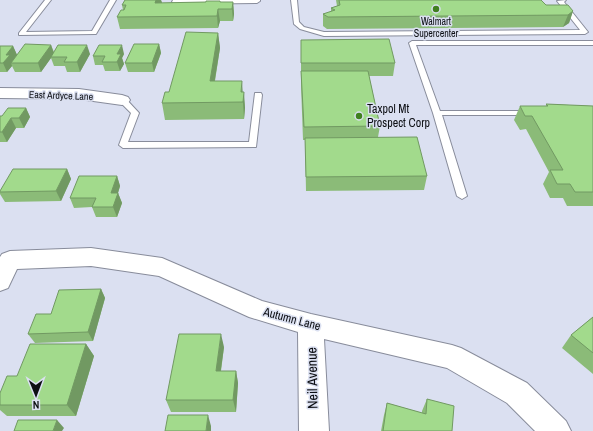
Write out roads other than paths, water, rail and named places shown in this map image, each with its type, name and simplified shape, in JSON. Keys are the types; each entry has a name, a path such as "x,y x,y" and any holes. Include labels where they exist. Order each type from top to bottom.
{"street":[{"name":"East Ardyce Lane","path":"0,93 79,94 122,100"},
{"name":"Autumn Lane","path":"5,270 91,257 162,267 258,310 311,325 452,357 517,393 556,431"},
{"name":"Neil Avenue","path":"311,325 314,431"}],"lane":[{"path":"48,0 21,34 94,33 114,0"},
{"path":"176,0 175,2 257,0"},
{"path":"294,0 296,23 302,28 324,34 585,32 560,0"},
{"path":"462,196 437,113 412,43 593,43"},
{"path":"122,100 135,112 123,145 253,145 258,95"},
{"path":"437,113 540,113"}],"place":[{"name":"Walmart Supercenter","path":"436,9"},
{"name":"Taxpol Mt Prospect Corp","path":"359,116"}]}
